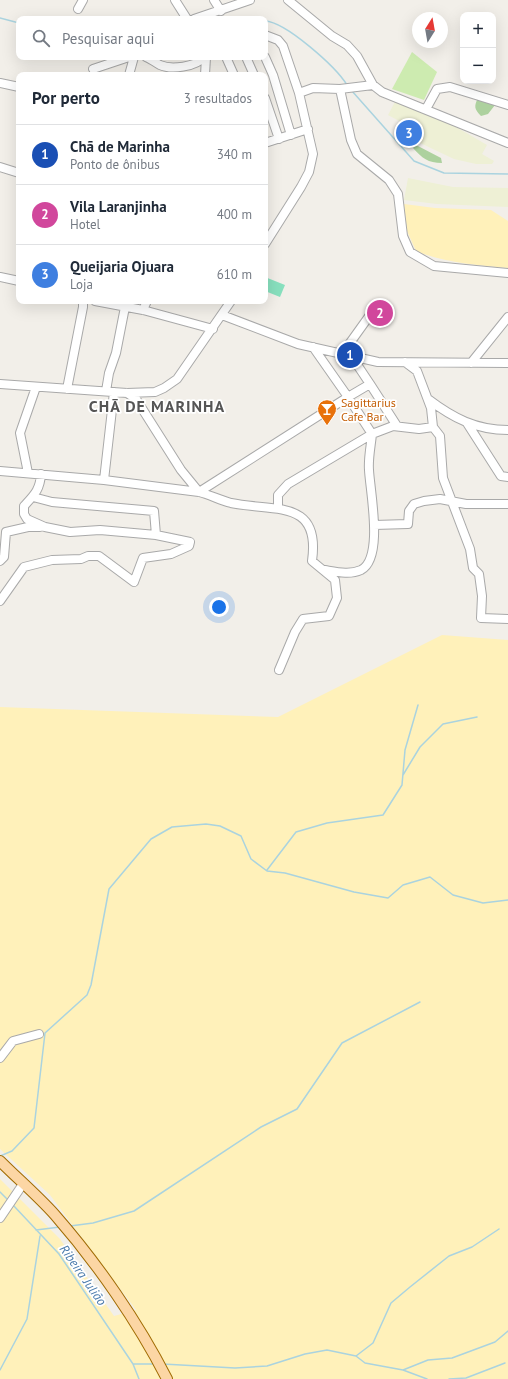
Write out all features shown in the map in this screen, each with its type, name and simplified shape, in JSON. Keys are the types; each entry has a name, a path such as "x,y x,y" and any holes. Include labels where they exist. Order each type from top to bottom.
{"main road":[{"path":"0,1161 54,1214 92,1261 128,1314 167,1379"}],"street":[{"path":"78,9 83,0"},
{"path":"175,0 185,16"},
{"path":"214,0 221,11"},
{"path":"288,0 332,36 347,44 357,56 374,85 382,92 508,143"},
{"path":"204,16 245,1"},
{"path":"268,36 278,40 283,46 298,93 313,154 309,172 268,239"},
{"path":"93,69 120,60"},
{"path":"130,72 133,60"},
{"path":"151,60 160,65 170,67 196,64 201,60"},
{"path":"205,60 205,72"},
{"path":"227,60 233,72"},
{"path":"247,60 253,72"},
{"path":"266,60 273,75 291,135"},
{"path":"0,83 16,86"},
{"path":"298,93 312,88 340,89 374,85"},
{"path":"426,109 437,89 450,87 508,105"},
{"path":"340,89 351,140 357,154 389,180 398,194 403,236 410,252 434,266 508,273"},
{"path":"268,107 279,139"},
{"path":"268,144 308,129"},
{"path":"0,167 16,172"},
{"path":"0,277 16,280"},
{"path":"67,389 83,304"},
{"path":"112,304 143,310 213,329"},
{"path":"143,310 146,304"},
{"path":"0,384 126,393 154,392 177,379 229,304"},
{"path":"104,480 110,392 109,373 116,353 125,307"},
{"path":"342,354 375,308"},
{"path":"222,315 298,344 378,362 508,363"},
{"path":"472,363 508,318"},
{"path":"312,347 348,397 372,434 368,469 374,502 374,524 370,561 362,569 351,573 325,570"},
{"path":"352,357 397,426"},
{"path":"406,362 417,371 428,399 433,427 440,436 443,478 470,549 473,568 479,574 482,596 482,618 508,619"},
{"path":"199,492 370,384"},
{"path":"28,473 20,433 36,387"},
{"path":"126,393 136,399 143,408 181,470 199,492"},
{"path":"428,399 441,409 467,423 490,430 508,430"},
{"path":"467,423 501,476 508,477"},
{"path":"278,508 278,495 288,484 372,434 397,426 419,430 433,427"},
{"path":"174,488 182,483 184,478 181,470"},
{"path":"0,471 174,488 199,492 231,503 288,509 309,525 314,544 312,561 325,570 335,580 337,598 329,616 303,620 279,670"},
{"path":"41,474 40,482 34,497 24,506 24,514 27,519 45,527"},
{"path":"34,497 52,502 154,511 156,535"},
{"path":"374,524 408,524 409,511 414,504 440,499 466,504 508,504"},
{"path":"0,561 4,557 6,532 28,527 45,527 70,532 100,530 156,535 190,542 189,546 170,554 143,558 134,582 99,556 88,556 81,559 52,560 24,567 0,601"},
{"path":"0,1058 13,1041 39,1034"},
{"path":"2,1214 23,1184"}],"green space":[{"path":"412,52 437,72 424,100 392,89"},
{"path":"478,98 481,101 489,101 495,105 488,114 481,116 477,111 475,105"},
{"path":"396,100 451,124 487,145 482,154 494,161 492,164 476,164 454,159 418,142 422,128 412,119 401,122 388,115"},
{"path":"416,145 441,158 442,163 429,161 422,157 413,148"},
{"path":"408,178 453,187 508,188 508,207 437,204 404,200"},
{"path":"268,278 285,285 280,297 268,292"}],"sand":[{"path":"404,204 435,208 491,210 508,221 508,268 450,261 416,251 407,231"},
{"path":"442,635 508,640 508,1379 0,1379 0,1179 60,1239 114,1316 136,1310 50,1195 0,1149 0,707 278,717"}],"waterway":[{"path":"0,18 16,22"},
{"path":"268,22 285,29 310,47 322,57 347,85"},
{"path":"352,91 414,161 444,173 508,174"},
{"path":"267,870 296,832 327,823 383,815 402,785 405,750 418,705"},
{"path":"403,775 420,747 443,724 477,717"},
{"path":"0,1156 12,1151 34,1128 45,1033 87,995 91,985 109,889 151,839 172,827 206,824 220,826 241,836 251,859 267,871 285,873 354,892 388,898 403,885 430,877 453,895 483,903 508,900"},
{"path":"70,1226 93,1223 134,1211 261,1127 297,1109 342,1043 420,1002"},
{"name":"Ribeira Julião","path":"0,1192 9,1201"},
{"name":"Ribeira Julião","path":"13,1205 59,1254 133,1364 139,1379"},
{"path":"36,1230 60,1227"},
{"path":"163,1364 235,1368 267,1366 305,1354 327,1350 356,1356 373,1343 391,1303 449,1256 472,1247 499,1229"},
{"path":"0,1370 27,1319 40,1236"},
{"path":"356,1356 365,1363 403,1370 428,1360 452,1358 495,1342 508,1331"},
{"path":"449,1379 466,1378 505,1363"},
{"path":"133,1364 154,1364"},
{"path":"403,1370 427,1379"}],"place":[{"name":"Queijaria Ojuara","path":"409,133"},
{"name":"Vila Laranjinha","path":"380,313"},
{"name":"Chã de Marinha","path":"350,355"},
{"name":"Sagittarius Cafe Bar","path":"327,426"}],"district":[{"name":"CHÃ DE MARINHA","path":"157,406"}]}
